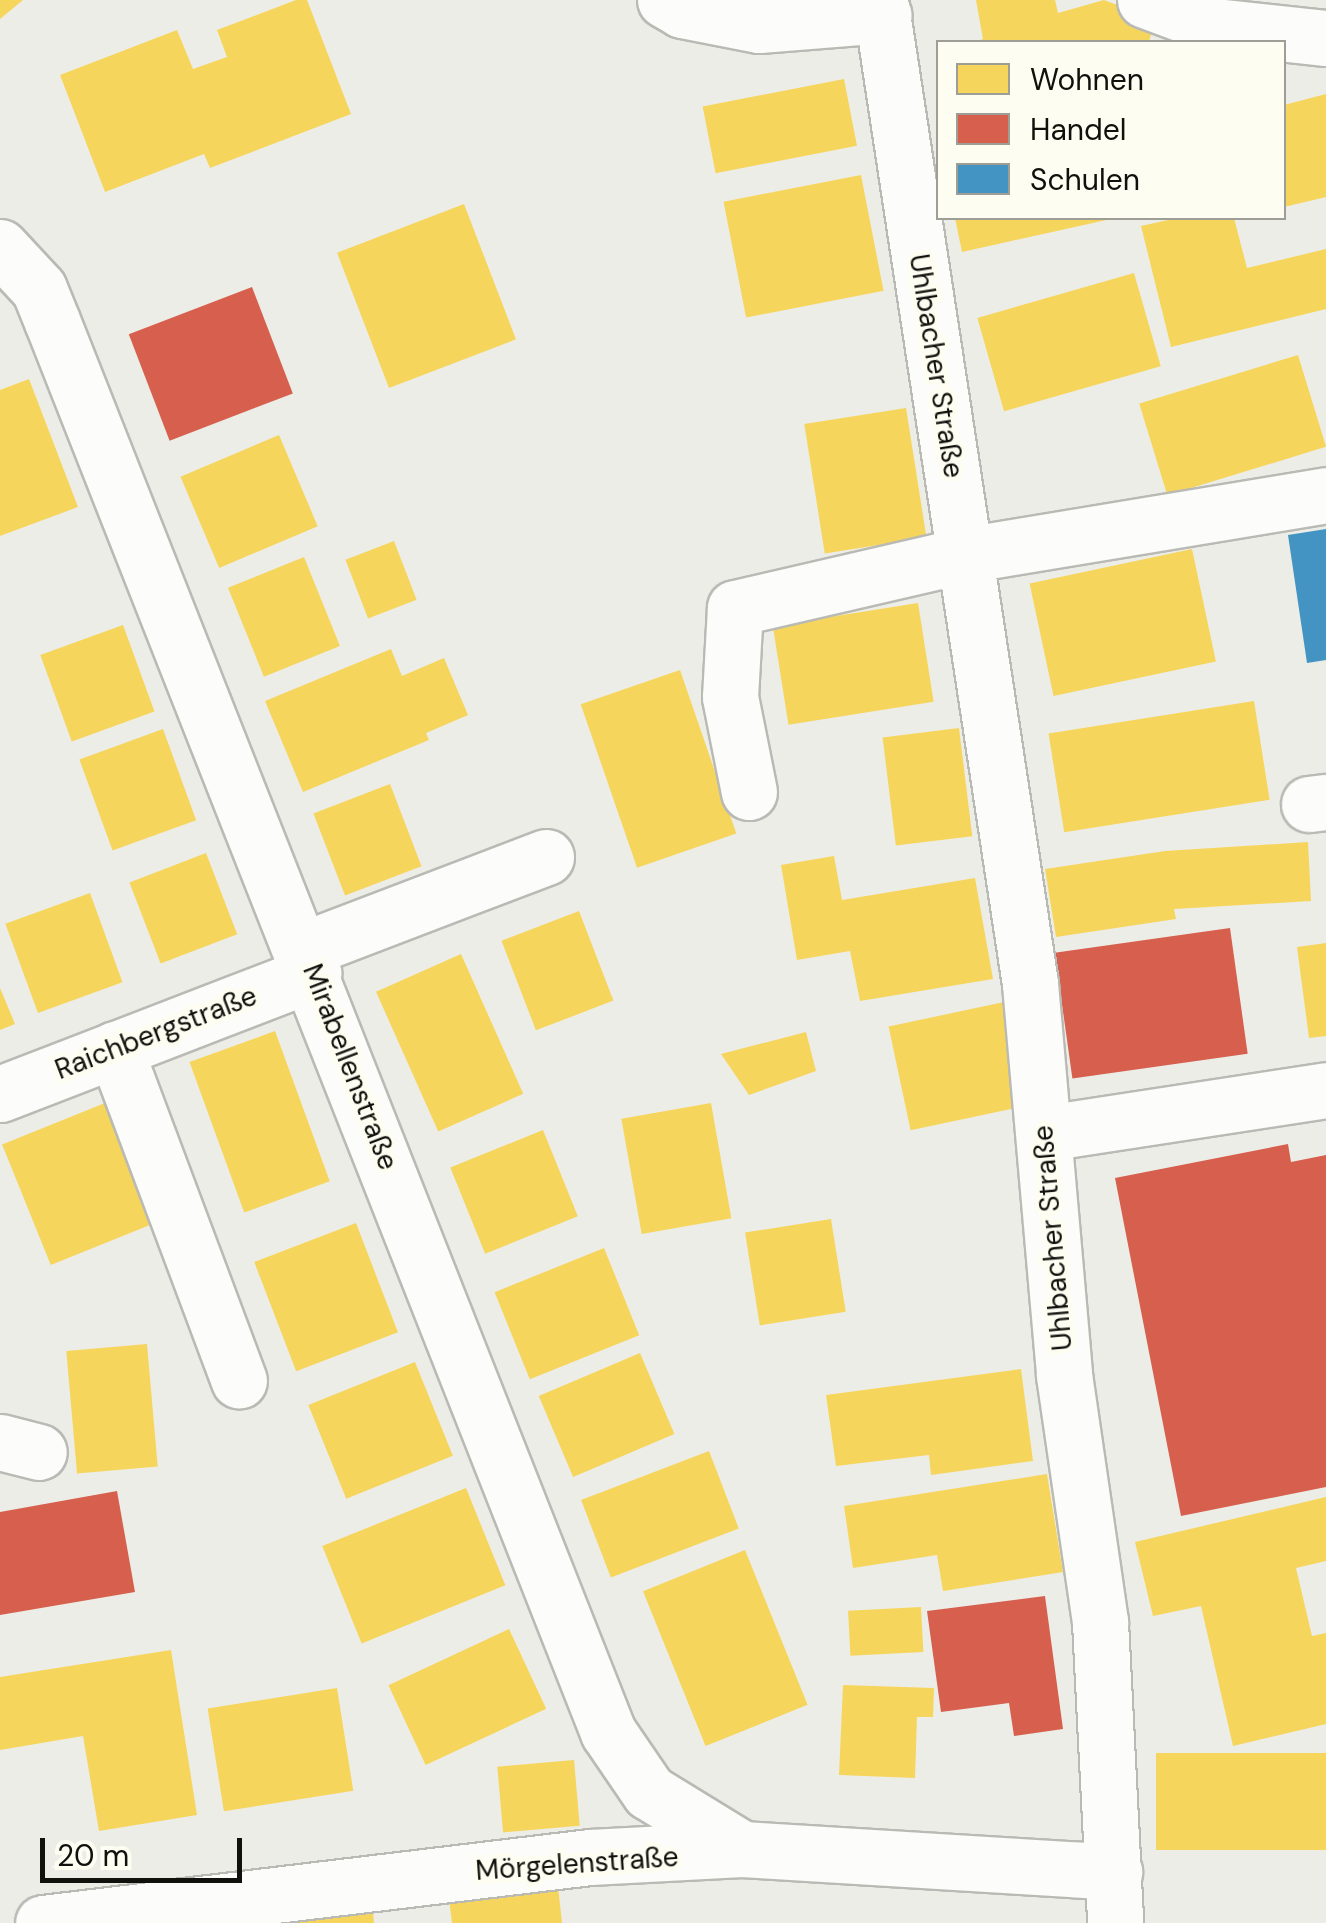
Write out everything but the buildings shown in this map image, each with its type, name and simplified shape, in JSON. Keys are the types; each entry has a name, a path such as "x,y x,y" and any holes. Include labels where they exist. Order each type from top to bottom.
{"street":[{"path":"665,0 682,10 759,24 882,8"},
{"path":"1145,0 1216,26 1326,38"},
{"name":"Uhlbacher Straße","path":"882,8 965,555 1046,1133 1064,1375 1100,1622 1114,1898"},
{"name":"Mirabellenstraße","path":"0,247 309,961 608,1732 649,1792 742,1849"},
{"path":"749,792 730,697 735,608 965,555 1326,494"},
{"name":"Raichbergstraße","path":"0,1094 115,1049 546,857"},
{"path":"115,1049 238,1381"},
{"path":"1046,1133 1326,1090"},
{"name":"Mörgelenstraße","path":"43,1923 390,1902 590,1857 742,1849 1114,1898"}]}
